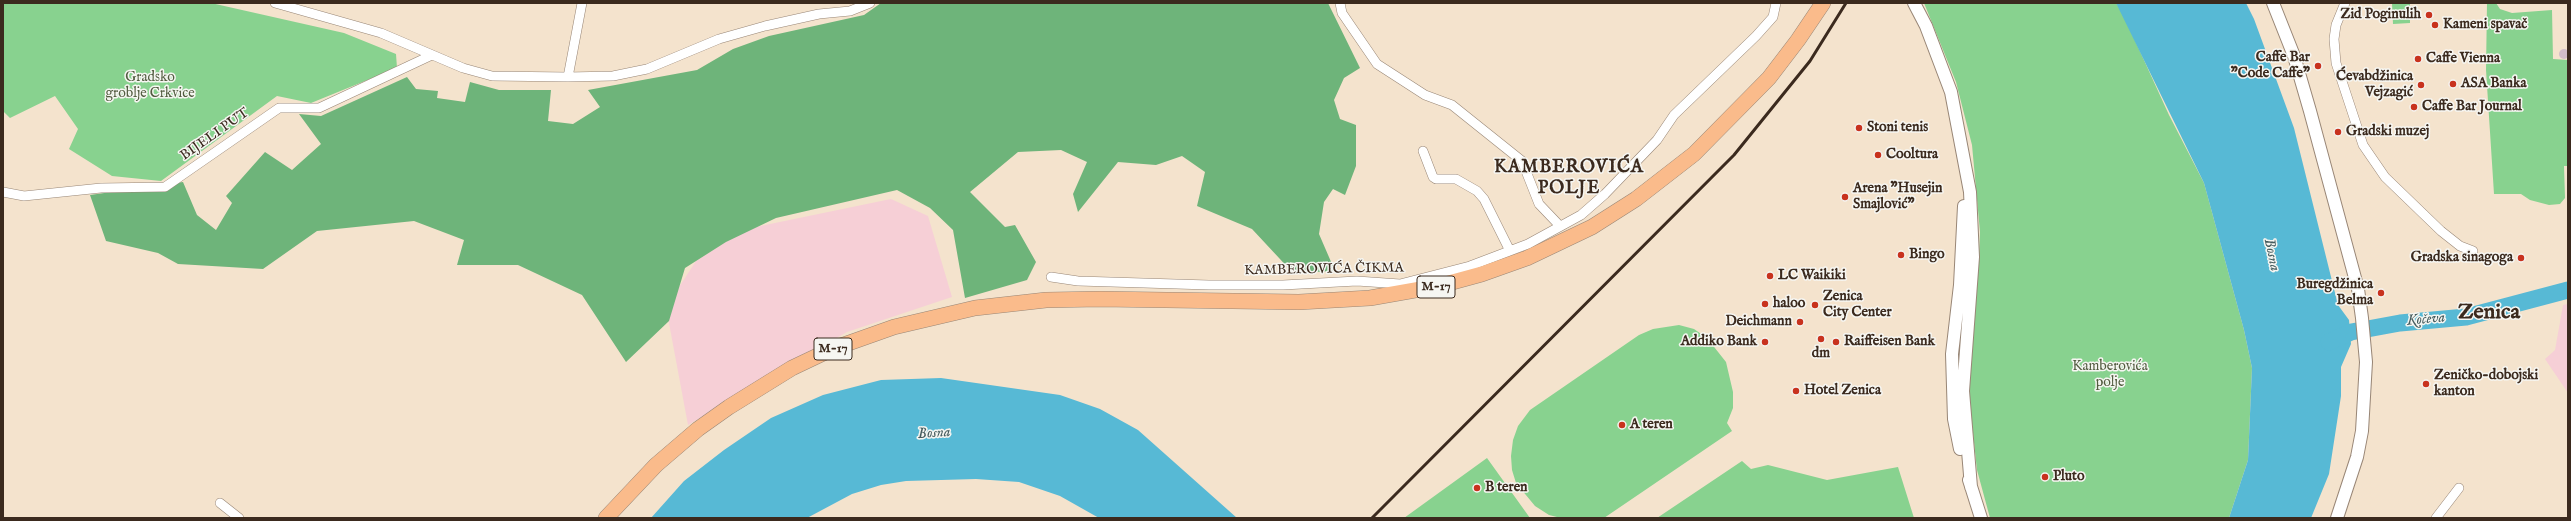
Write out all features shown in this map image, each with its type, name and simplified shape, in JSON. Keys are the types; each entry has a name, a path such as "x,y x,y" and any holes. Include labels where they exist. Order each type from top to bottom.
{"highway":[{"name":"M-17","path":"606,518 656,465 698,429 729,406 792,368 832,349 894,327 975,308 1046,300 1100,299 1246,303 1370,298 1438,286 1482,274 1527,258 1598,223 1657,184 1694,154 1769,78 1798,40 1823,3"}],"street":[{"path":"275,3 381,33 463,68 492,76 568,77 613,76 646,69 719,39 773,24 819,14 850,11 870,3"},
{"path":"568,77 582,3"},
{"path":"1340,3 1342,13 1377,64 1425,95 1452,104 1522,161 1539,204 1560,226"},
{"name":"KAMBEROVIĆA ČIKMA","path":"1051,277 1078,281 1209,285 1283,285 1357,281 1400,284 1470,266 1510,251 1528,244 1581,215 1605,194 1657,140 1674,115 1756,36 1773,17 1776,3"},
{"path":"1914,3 1926,26 1951,92 1962,143 1964,209 1952,354 1952,393 1959,447 1970,487 1981,518"},
{"path":"2272,3 2294,56 2310,111 2354,276 2362,318 2365,348 2362,431 2357,457 2337,518"},
{"path":"2345,3 2336,25 2334,39 2336,64 2363,145 2385,177 2441,231 2460,246 2473,251"},
{"name":"BIJELI PUT","path":"3,192 24,196 102,188 165,187 279,108 319,108 432,55"},
{"path":"1423,151 1433,177 1436,179 1456,179 1476,191 1484,199 1510,251"},
{"path":"2436,518 2460,488"},
{"path":"220,504 239,518"}],"shaded area":[{"path":"2564,49 2569,54 2564,59 2559,54"},
{"path":"891,199 928,216 952,297 847,332 688,425 666,307 696,261 746,229"},
{"path":"2568,304 2568,393 2545,359 2555,350 2563,305"}],"green space":[{"name":"Gradsko groblje Crkvice","path":"3,3 211,3 344,33 396,54 397,68 311,103 277,96 161,181 112,176 69,149 78,129 55,96 10,118 3,111"},
{"path":"881,3 1328,3 1360,68 1344,78 1334,100 1340,119 1356,125 1356,166 1345,195 1333,189 1324,202 1319,234 1335,271 1293,273 1252,229 1197,206 1205,172 1182,156 1156,165 1118,162 1078,212 1073,194 1087,162 1061,150 1018,152 970,192 1005,227 1015,225 1036,262 1027,280 965,298 953,230 930,208 897,190 776,218 726,242 685,268 669,321 626,362 582,295 518,265 457,265 464,240 414,221 317,231 263,269 178,264 158,253 106,241 90,195 183,182 197,215 216,230 232,203 226,196 265,152 292,170 321,144 299,114 321,116 407,77 416,89 438,91 437,98 465,102 470,82 499,90 551,90 548,121 573,124 600,107 588,90 697,70 733,49 769,36 864,15"},
{"name":"Kamberovića polje","path":"1924,3 2116,3 2122,12 2169,115 2204,183 2244,330 2252,368 2248,460 2229,518 1990,518 1977,470 1970,405 1969,371 1979,262 1980,232 1972,145 1956,82"},
{"path":"2392,3 2410,3 2410,23 2393,24"},
{"path":"2487,3 2496,3 2500,9 2512,13 2552,10 2553,59 2568,60 2568,166 2564,166 2565,198 2560,204 2549,205 2530,200 2521,194 2494,194 2486,70"},
{"path":"1679,325 1694,329 1707,338 1726,362 1733,392 1733,408 1727,423 1732,431 1604,518 1561,518 1549,515 1535,506 1516,483 1512,470 1511,456 1513,440 1518,426 1530,410 1639,335 1653,329"},
{"name":"B teren","path":"1487,458 1530,518 1404,518"},
{"path":"1742,461 1751,469 1768,465 1827,480 1898,467 1914,518 1657,518"}],"water":[{"name":"Bosna","path":"2116,3 2246,3 2254,19 2294,128 2338,305 2349,320 2351,344 2341,367 2341,396 2329,474 2311,518 2229,518 2248,460 2252,368 2244,330 2204,183"},
{"name":"Bosna","path":"941,378 1060,395 1100,409 1138,430 1237,518 1099,518 1060,496 1019,482 976,479 906,481 881,485 852,494 807,518 651,518 684,481 724,450 771,418 823,395 881,380"}],"waterway":[{"name":"Kočeva","path":"2329,342 2351,332 2400,323 2466,317 2568,290"}],"railway":[{"path":"1372,518 1734,155 1810,61 1846,3"}],"place":[{"name":"Zid Poginulih","path":"2429,15"},
{"name":"Kameni spavač","path":"2435,25"},
{"name":"Caffe Vienna","path":"2418,59"},
{"name":"Caffe Bar \"Code Caffe\"","path":"2318,66"},
{"name":"ASA Banka","path":"2453,84"},
{"name":"Ćevabdžinica Vejzagić","path":"2421,85"},
{"name":"Caffe Bar Journal","path":"2414,107"},
{"name":"Stoni tenis","path":"1859,128"},
{"name":"Gradski muzej","path":"2338,132"},
{"name":"Cooltura","path":"1878,155"},
{"name":"Arena \"Husejin Smajlović\"","path":"1845,197"},
{"name":"Bingo","path":"1901,255"},
{"name":"Gradska sinagoga","path":"2521,258"},
{"name":"LC Waikiki","path":"1770,276"},
{"name":"Buregdžinica Belma","path":"2381,293"},
{"name":"haloo","path":"1765,304"},
{"name":"Zenica City Center","path":"1815,305"},
{"name":"Deichmann","path":"1800,322"},
{"name":"dm","path":"1821,339"},
{"name":"Addiko Bank","path":"1765,342"},
{"name":"Raiffeisen Bank","path":"1836,342"},
{"name":"Zeničko-dobojski kanton","path":"2426,384"},
{"name":"Hotel Zenica","path":"1796,391"},
{"name":"A teren","path":"1622,425"},
{"name":"Pluto","path":"2045,477"},
{"name":"B teren","path":"1477,488"}],"district":[{"name":"KAMBEROVIĆA POLJE","path":"1569,178"},
{"name":"Zenica","path":"2489,313"}]}
